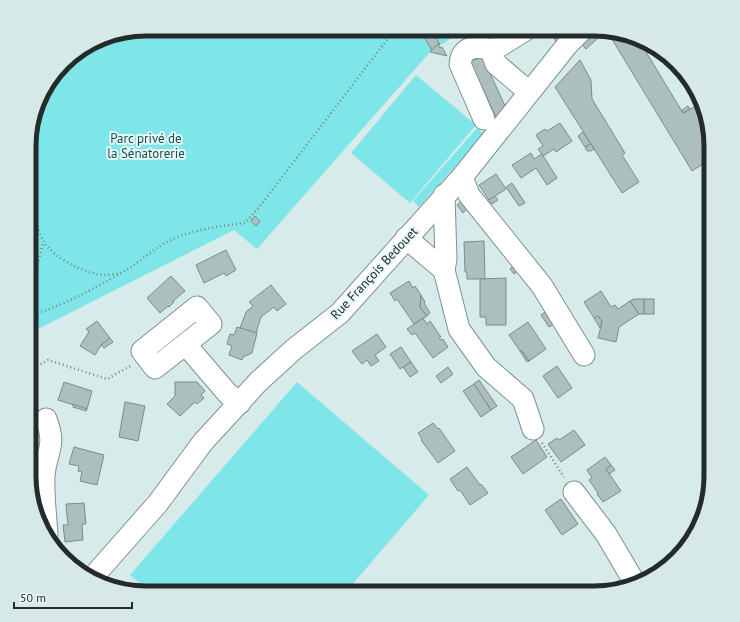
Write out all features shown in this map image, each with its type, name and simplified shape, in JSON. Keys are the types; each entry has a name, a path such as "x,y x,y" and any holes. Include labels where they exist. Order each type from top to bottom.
{"street":[{"path":"484,119 460,64 460,56 465,51 474,47 494,50 516,36"},
{"name":"Rue François Bedouet","path":"96,574 158,503 203,442 258,382 293,350 340,313 444,195 462,177 576,36"},
{"path":"494,50 493,56 496,64 530,92"},
{"path":"462,177 469,195 542,286 584,355"},
{"path":"444,195 446,259 444,270 459,329 486,367 523,399 533,429"},
{"path":"406,238 444,270"},
{"path":"196,307 211,324 186,345 155,368 142,351 196,307"},
{"path":"186,345 228,394 240,403"},
{"path":"44,519 37,474 51,444 51,432 46,419"},
{"path":"574,492 606,534 633,579"}],"path":[{"path":"36,314 96,287 119,274 170,240 219,226 245,224 390,36"},
{"path":"36,216 44,242 68,263 102,275 119,274"},
{"path":"36,269 44,242"},
{"path":"36,367 48,360 107,379 147,357"},
{"path":"533,429 574,492"}],"green space":[{"name":"Parc privé de la Sénatorerie","path":"454,36 430,52 257,249 234,230 36,330 37,132 44,104 63,73 73,63 97,47 132,37"},
{"path":"416,75 476,125 410,203 351,153"},
{"path":"477,128 484,134 419,207 413,201"},
{"path":"297,382 429,495 351,586 143,586 130,575"}],"building":[{"path":"435,36 439,43 432,50 424,37"},
{"path":"553,36 564,36 558,45"},
{"path":"584,36 600,36 586,49 579,41"},
{"path":"611,37 643,47 683,113 696,106 697,108 704,139 704,163 692,171"},
{"path":"439,43 440,44 438,45 440,48 442,47 447,56 430,52"},
{"path":"482,56 507,110 498,121 470,62"},
{"path":"580,60 591,80 592,99 625,153 622,155 639,182 622,193 555,87"},
{"path":"688,106 690,109 683,113 682,110"},
{"path":"560,123 572,141 556,152 554,149 543,156 538,149 543,146 536,135 545,129 547,131"},
{"path":"583,132 591,144 585,147 578,136"},
{"path":"591,144 594,149 587,151 585,147"},
{"path":"531,153 534,159 542,154 557,178 547,185 536,168 521,178 512,165"},
{"path":"496,174 506,189 489,200 479,185"},
{"path":"512,183 525,203 519,206 506,187"},
{"path":"495,196 498,200 492,204 489,200"},
{"path":"464,199 469,206 463,213 457,205"},
{"path":"255,216 260,221 256,226 251,221"},
{"path":"484,241 485,279 467,279 467,272 465,272 464,242"},
{"path":"226,250 236,270 226,276 224,273 204,283 196,265"},
{"path":"514,265 518,271 514,274 510,269"},
{"path":"171,276 185,291 173,301 174,302 169,307 168,306 160,313 147,298"},
{"path":"506,278 506,325 486,325 486,317 480,317 480,279"},
{"path":"409,281 413,288 415,286 421,295 420,307 427,316 414,324 397,299 395,301 390,293"},
{"path":"271,285 286,304 277,311 274,307 261,317 256,333 240,328 246,312 253,306 249,302"},
{"path":"601,291 611,307 615,305 618,309 630,301 639,314 619,327 616,342 598,338 602,322 598,316 594,318 584,302"},
{"path":"421,295 430,313 427,316 420,307"},
{"path":"634,299 644,299 644,314 639,314 630,301"},
{"path":"644,299 654,299 654,314 644,314"},
{"path":"545,312 554,324 549,327 541,315"},
{"path":"598,316 602,322 600,328 594,318"},
{"path":"423,318 427,324 430,321 441,337 439,338 441,340 443,339 448,347 433,358 415,333 412,335 407,329"},
{"path":"97,321 110,338 101,345 95,355 80,346 89,332 86,329"},
{"path":"528,322 546,349 529,361 509,335"},
{"path":"237,327 257,333 252,353 243,357 242,360 229,355 232,346 227,344 230,334 234,335"},
{"path":"377,334 386,347 375,355 379,361 371,366 367,360 362,364 352,351"},
{"path":"110,338 113,342 104,348 101,345"},
{"path":"401,347 411,362 400,369 390,354"},
{"path":"521,350 529,361 527,362 520,351"},
{"path":"411,362 418,372 410,377 403,367"},
{"path":"557,366 572,388 558,398 543,376"},
{"path":"448,367 453,374 441,383 436,376"},
{"path":"479,380 497,406 491,410 474,384"},
{"path":"64,382 92,391 87,409 58,400"},
{"path":"175,382 197,382 205,391 201,395 204,398 197,404 195,402 180,416 167,404 175,396"},
{"path":"474,384 491,410 481,417 463,391"},
{"path":"125,402 145,406 138,441 119,437"},
{"path":"73,404 87,409 86,411 73,407"},
{"path":"433,423 438,429 439,428 455,451 438,463 421,440 422,439 418,433"},
{"path":"574,430 585,445 561,462 548,444 557,438 559,440"},
{"path":"536,440 547,457 523,474 511,457"},
{"path":"74,447 104,455 97,485 80,481 82,472 78,471 79,466 69,464"},
{"path":"605,457 611,465 606,469 621,491 603,502 589,480 592,478 587,470"},
{"path":"611,465 615,470 609,474 606,469"},
{"path":"467,467 488,493 470,505 460,490 458,491 450,479"},
{"path":"561,499 578,524 562,535 545,510"},
{"path":"84,503 86,524 82,524 83,540 65,542 63,525 68,525 66,504"}]}
